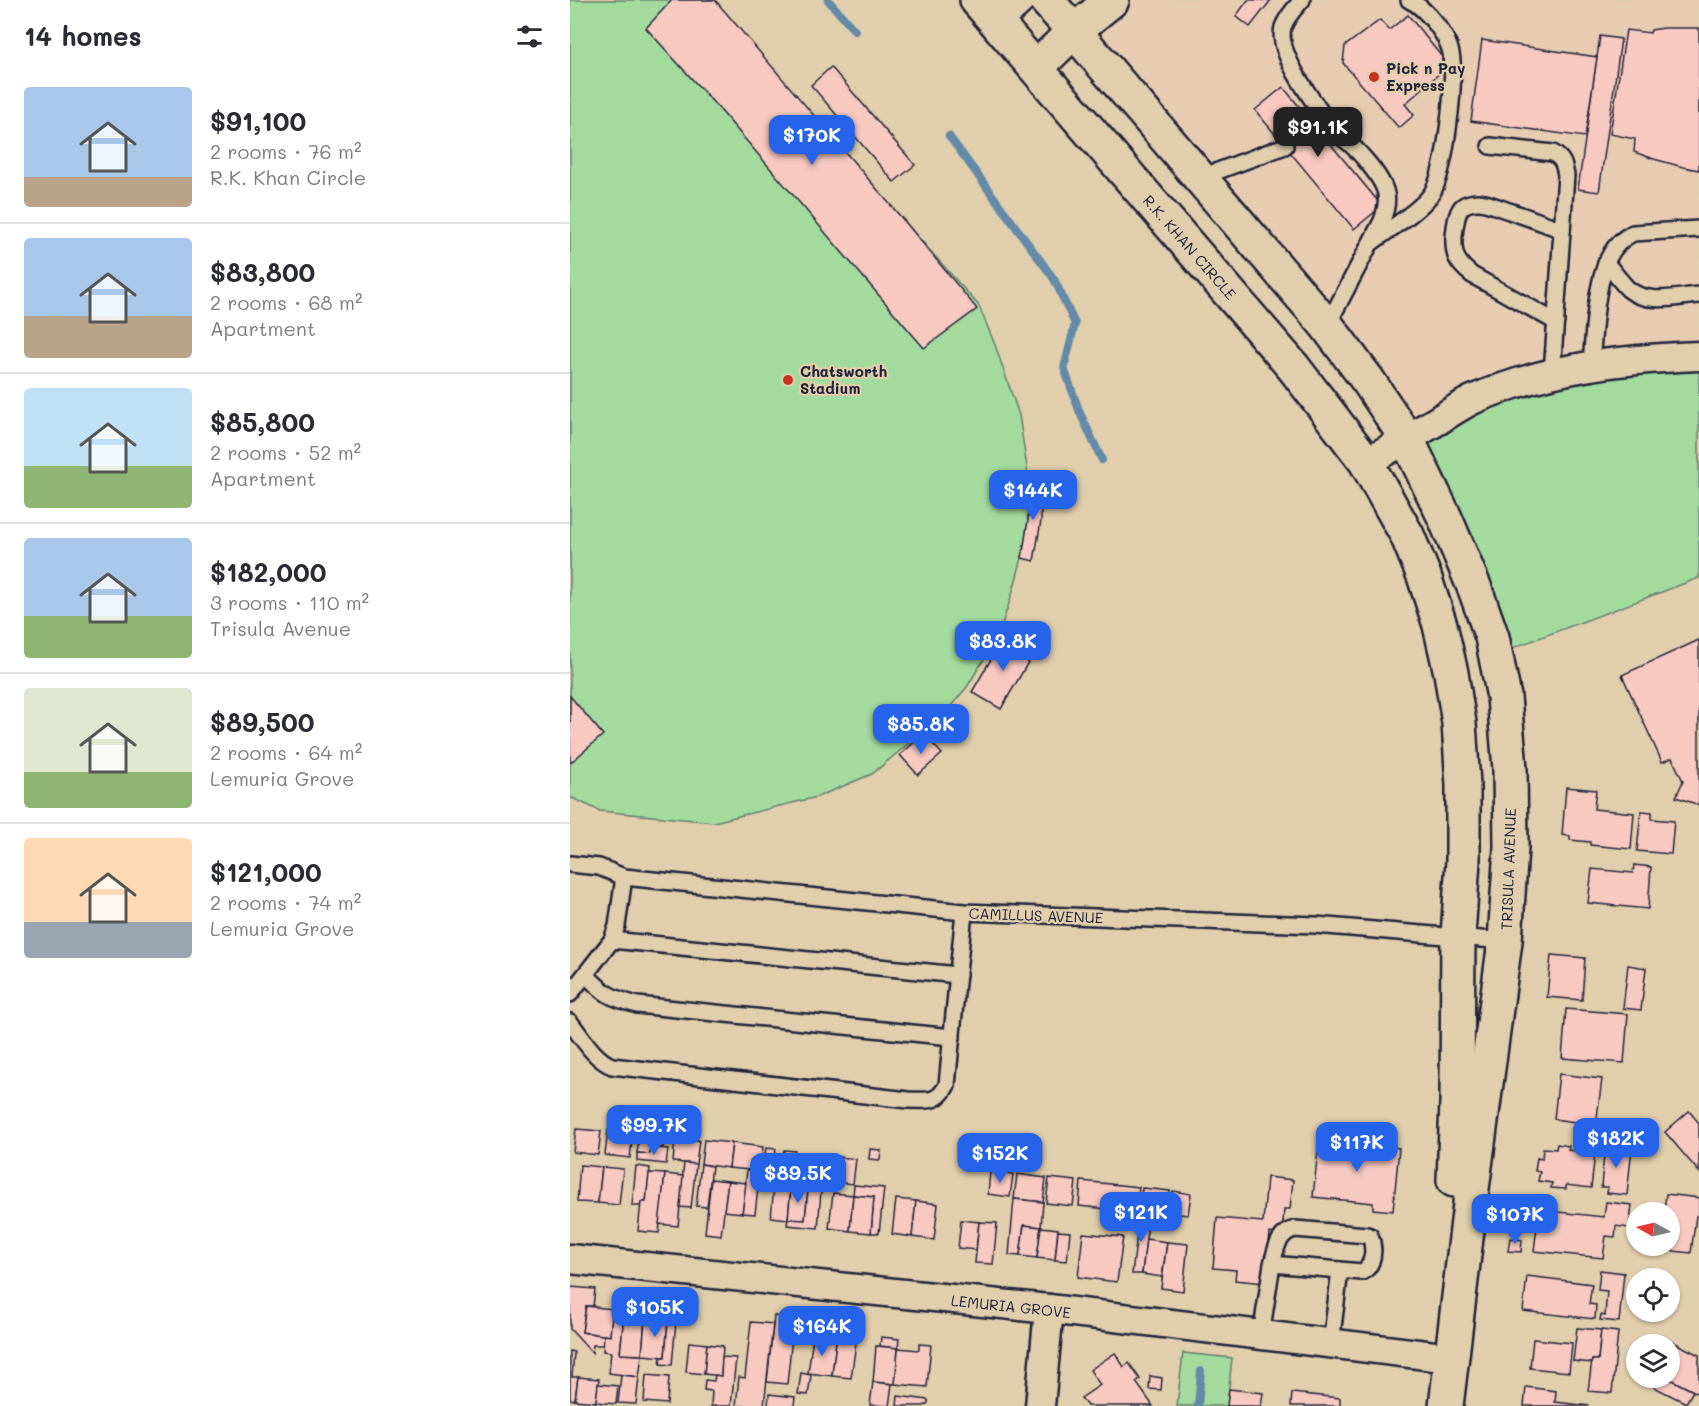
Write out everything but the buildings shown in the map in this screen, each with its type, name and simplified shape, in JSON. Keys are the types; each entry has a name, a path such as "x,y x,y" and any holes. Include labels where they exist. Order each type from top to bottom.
{"street":[{"path":"1046,0 1327,326 1370,382 1407,439"},
{"path":"1036,68 1074,31 1112,0"},
{"name":"R.K. KHAN CIRCLE","path":"996,7 1036,68 1293,368 1366,462"},
{"path":"1366,462 1471,401 1506,387 1552,373 1591,365 1699,356"},
{"name":"TRISULA AVENUE","path":"1407,439 1476,589 1492,638 1504,697 1510,769 1511,847 1505,940 1446,1406"},
{"name":"TRISULA AVENUE","path":"1366,462 1407,535 1424,576 1440,625 1451,672 1459,723 1463,785 1463,861 1458,936 1457,1102 1452,1233 1456,1316"},
{"name":"LEMURIA GROVE","path":"570,1259 1049,1310 1451,1358"},
{"path":"1040,1406 1049,1310"}],"lane":[{"path":"1302,0 1289,15 1284,26 1282,34 1286,55 1329,134 1346,140 1378,177 1386,194 1387,207 1371,243 1327,326"},
{"path":"1371,243 1410,215 1431,195 1439,176 1445,151 1452,80 1451,51 1444,36 1430,17 1409,0"},
{"path":"1199,178 1285,146"},
{"path":"1490,146 1553,153 1560,157 1564,164 1566,175 1552,373"},
{"path":"1556,322 1472,275 1461,266 1455,257 1454,234 1461,208 1466,204 1478,202 1562,230"},
{"path":"1591,365 1597,304 1606,263 1616,245 1633,233 1699,230"},
{"path":"1606,263 1630,290 1647,298 1699,295"},
{"name":"CAMILLUS AVENUE","path":"570,864 599,867 624,877 964,912 1315,925 1505,940"},
{"path":"570,994 612,940 617,926 624,877"},
{"path":"570,1022 604,1063 612,1066 908,1100 933,1099 942,1095 947,1085 964,912"},
{"path":"612,940 958,975"},
{"path":"586,975 604,993 637,1005 952,1037"},
{"path":"1261,1335 1272,1264 1276,1246 1282,1235 1295,1229 1370,1236 1372,1262 1370,1267 1362,1272 1272,1264"},
{"path":"1331,1344 1340,1270"}],"shaded area":[{"path":"1114,0 1699,0 1699,353 1407,437 1076,31"}],"green space":[{"name":"Chatsworth Stadium","path":"570,0 709,0 979,306 1019,415 1029,481 1028,520 1022,558 998,636 967,687 945,713 872,774 817,797 714,822 600,811 570,797"},
{"path":"1699,353 1699,578 1499,653 1407,437 1469,399"},
{"path":"1183,1353 1232,1358 1227,1406 1177,1406"}],"waterway":[{"path":"828,0 855,31"},
{"path":"949,136 1054,279 1075,324 1064,368 1080,413 1102,460"},
{"path":"1198,1406 1201,1371"}],"place":[{"name":"Pick n Pay Express","path":"1374,77"},
{"name":"Chatsworth Stadium","path":"788,380"}]}
